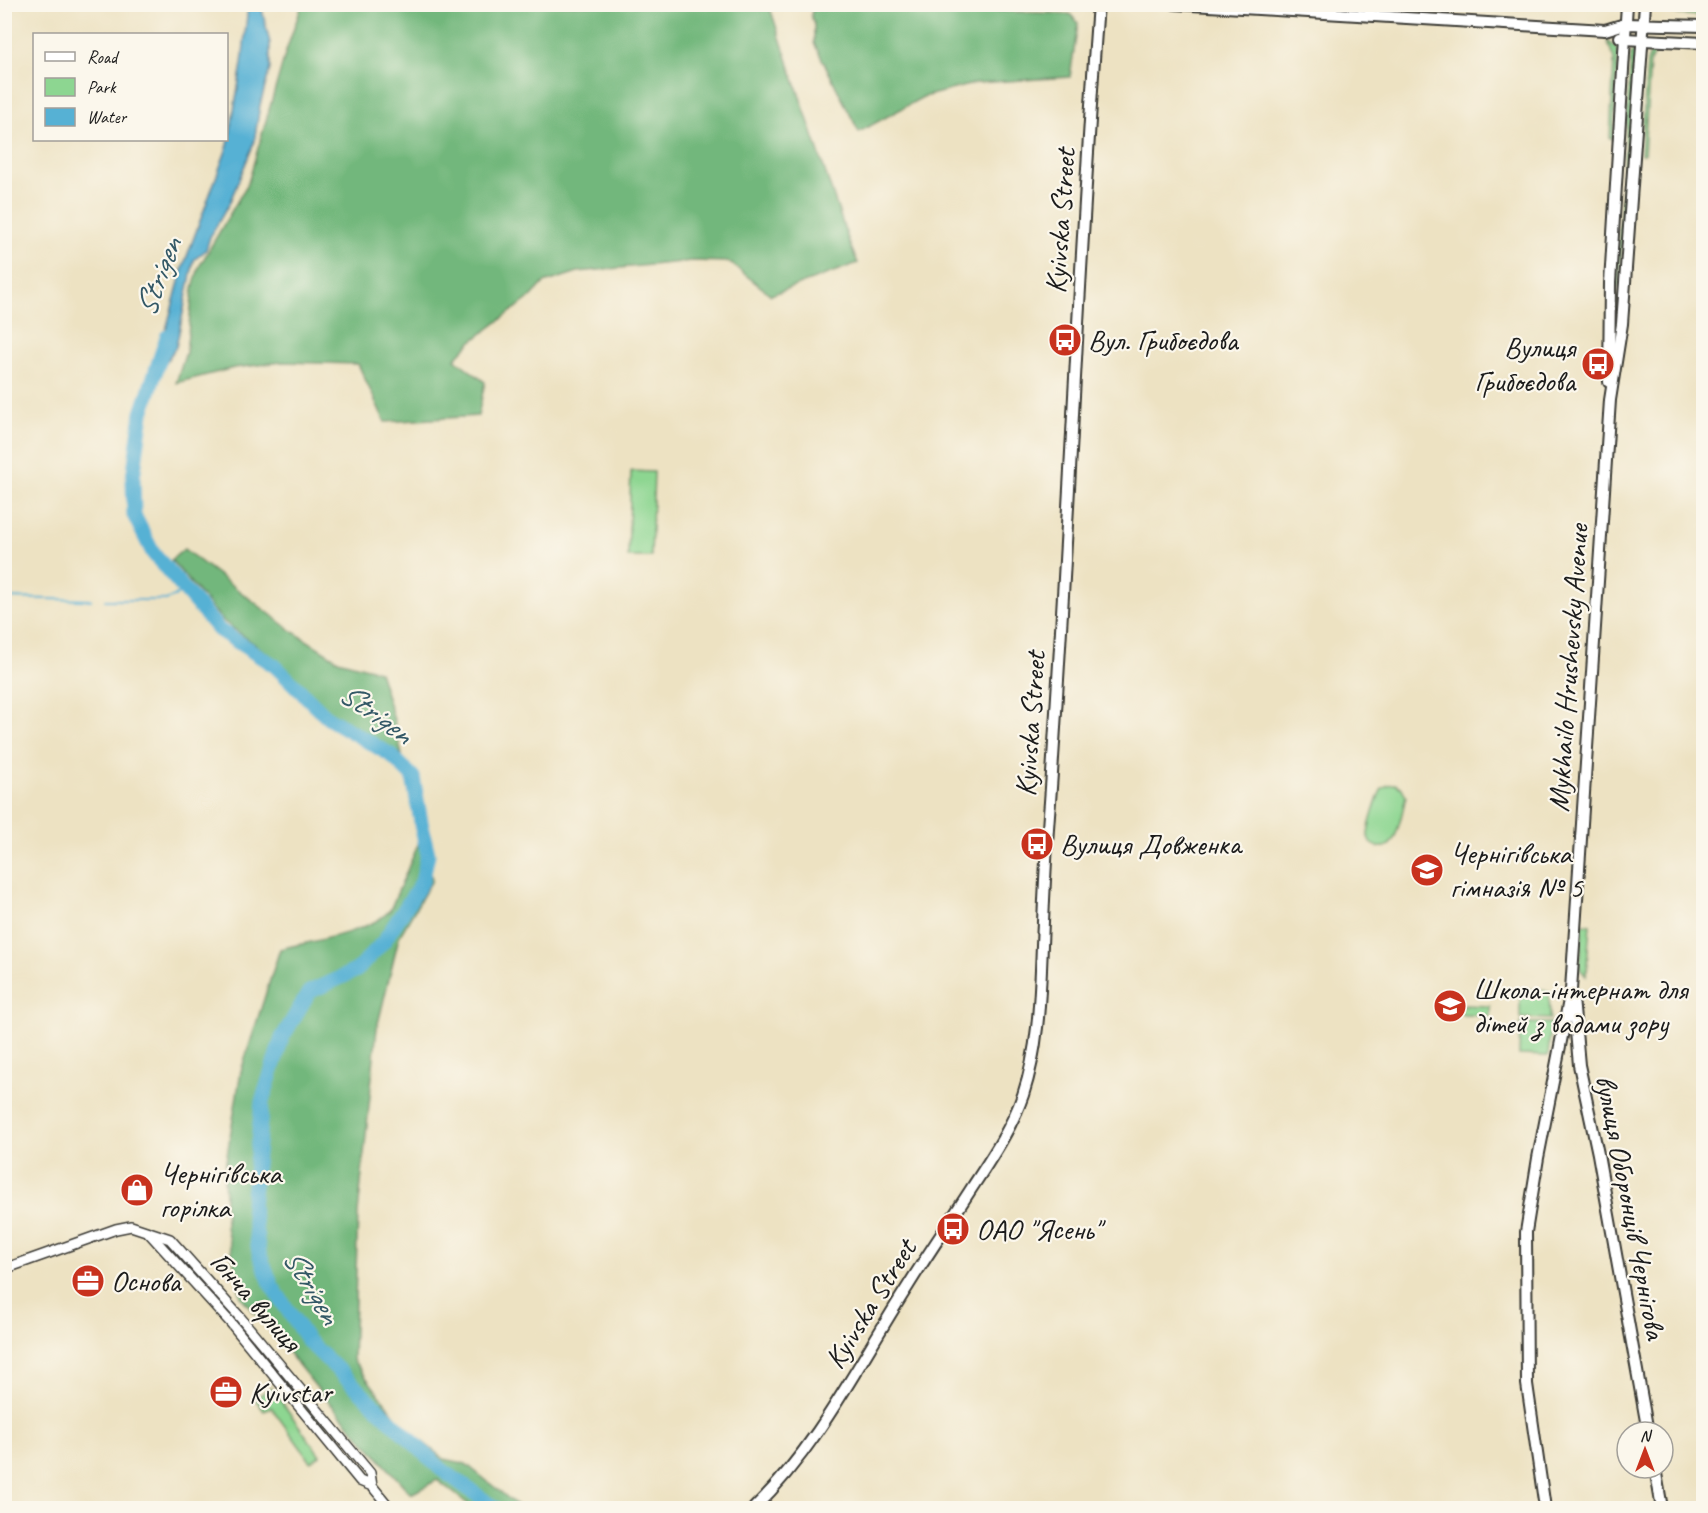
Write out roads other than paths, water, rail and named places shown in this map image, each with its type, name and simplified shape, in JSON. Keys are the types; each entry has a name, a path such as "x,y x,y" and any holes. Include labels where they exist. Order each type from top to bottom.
{"main road":[{"name":"Kyivska Street","path":"754,1509 806,1450 846,1390 908,1285 987,1164 1023,1097 1035,1054 1058,691 1080,269 1098,4"},
{"path":"1175,4 1605,30 1625,24 1704,26"},
{"name":"Mykhailo Hrushevsky Avenue","path":"1610,400 1608,364 1610,301 1627,4"},
{"name":"Mykhailo Hrushevsky Avenue","path":"1545,1509 1527,1384 1526,1232 1571,990 1610,400 1622,324 1645,4"},
{"path":"1605,30 1624,39 1704,43"},
{"path":"1610,301 1623,301"},
{"name":"вулиця Оборонців Чернігова","path":"1571,990 1579,1065 1598,1154 1646,1420"},
{"path":"1557,1065 1568,1060 1579,1065"},
{"path":"1657,1480 1662,1509"}],"street":[{"name":"Гонча вулиця","path":"4,1269 116,1229 131,1226 170,1239 239,1316 370,1473 372,1486 390,1509"}],"water":[{"path":"248,5 261,5 270,43 270,69 260,105 254,143 229,204 210,237 206,250 194,260 176,347 164,365 161,348 183,267 228,145 242,64"}],"waterway":[{"name":"Strigen","path":"167,337 142,413 133,478 134,515 153,553 219,630 275,666 328,718 391,755 413,777 428,854 422,882 384,941 357,970 309,992 282,1038 262,1102 252,1206 259,1253 272,1286 308,1341 441,1469 495,1508"},
{"path":"105,600 166,600 185,591"},
{"path":"4,598 91,600"}],"place":[{"name":"Вул. Грибоєдова","path":"1065,340"},
{"name":"Вулиця Грибоєдова","path":"1598,364"},
{"name":"Вулиця Довженка","path":"1037,844"},
{"name":"Чернігівська гімназія № 5","path":"1427,870"},
{"name":"Школа-інтернат для дітей з вадами зору","path":"1450,1006"},
{"name":"Чернігівська горілка","path":"137,1190"},
{"name":"ОАО \"Ясень\"","path":"953,1229"},
{"name":"Основа","path":"88,1281"},
{"name":"Kyivstar","path":"226,1392"}]}
